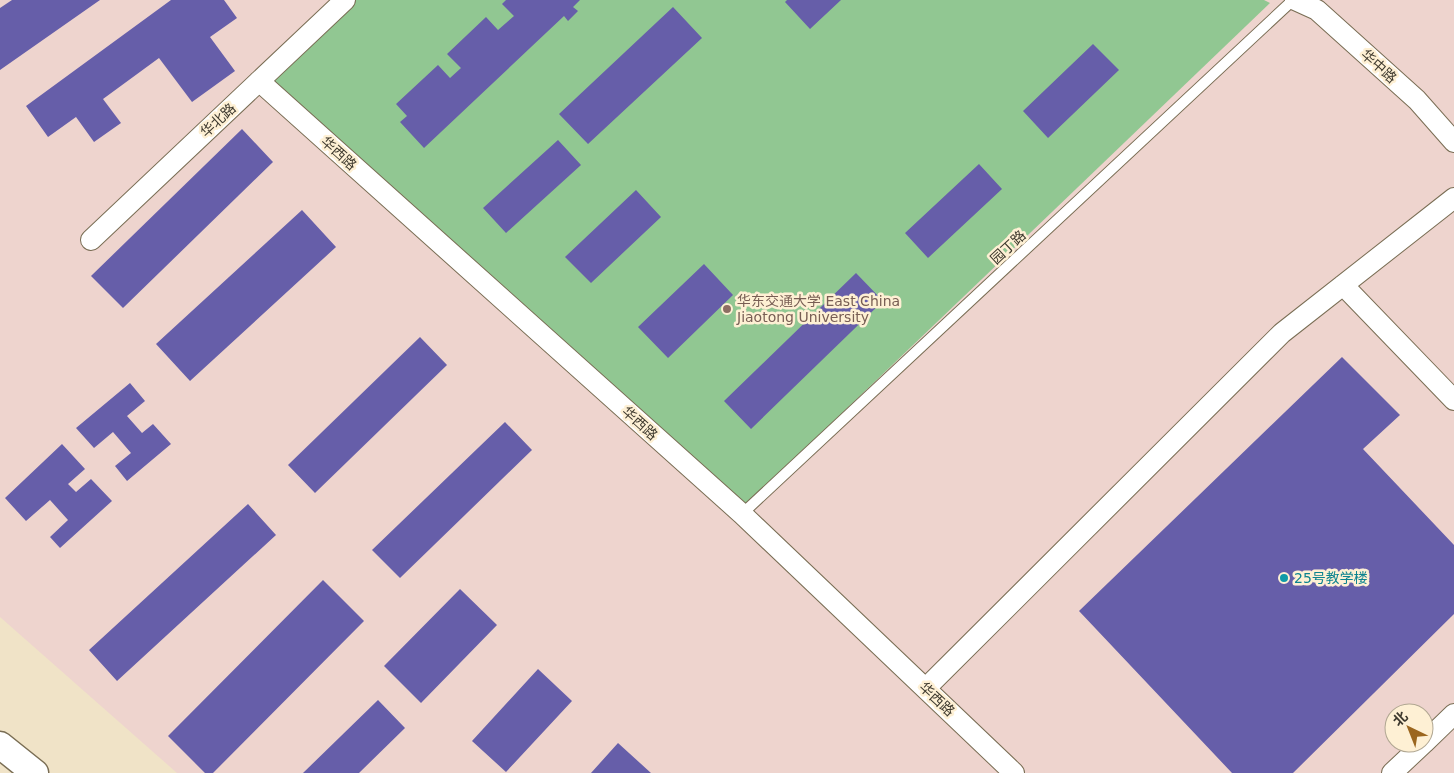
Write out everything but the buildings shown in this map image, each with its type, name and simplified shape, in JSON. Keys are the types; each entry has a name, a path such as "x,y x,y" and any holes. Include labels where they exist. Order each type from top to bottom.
{"street":[{"name":"华北路","path":"91,240 345,0"},
{"name":"华中路","path":"1294,0 1317,10 1417,100 1454,142"},
{"name":"华西路","path":"259,81 742,514 1014,773"},
{"path":"926,688 1282,333 1454,198"},
{"path":"1343,285 1454,400"},
{"path":"1434,733 1454,714"},
{"path":"0,745 35,773"},
{"path":"1392,773 1413,753"}],"lane":[{"name":"园丁路","path":"742,514 1294,0"}],"shaded area":[{"name":"华东交通大学 East China Jiaotong University","path":"0,0 1454,0 1454,773 177,773 0,617"}],"green space":[{"path":"356,0 1264,0 1270,3 741,510 269,83"}],"place":[{"name":"华东交通大学 East China Jiaotong University","path":"727,309"},
{"name":"25号教学楼","path":"1284,578"}]}
